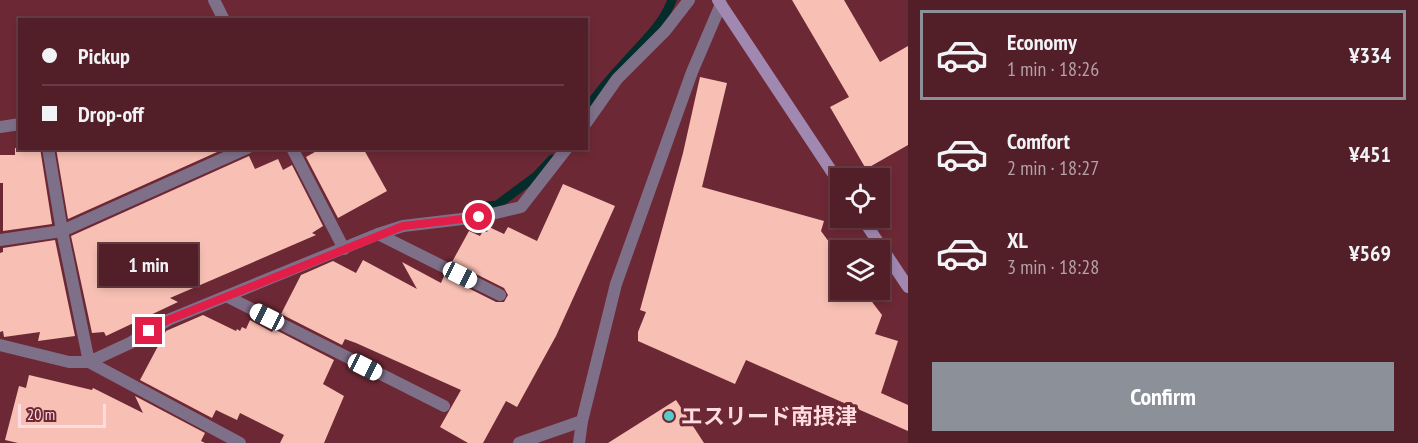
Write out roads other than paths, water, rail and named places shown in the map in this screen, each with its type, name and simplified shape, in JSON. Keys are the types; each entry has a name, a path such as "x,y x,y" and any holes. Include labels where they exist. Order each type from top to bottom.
{"street":[{"path":"214,0 223,18"},
{"path":"588,120 617,79 665,31 689,0"},
{"path":"720,2 830,169"},
{"path":"579,443 582,421 616,284 692,72 720,2"},
{"path":"0,127 18,124"},
{"path":"48,150 62,231 89,362"},
{"path":"0,240 62,231 243,150"},
{"path":"293,150 344,249"},
{"path":"0,345 69,362 89,362 130,343 168,320 378,234 403,226 479,217 521,207 565,150"},
{"path":"869,228 908,287"},
{"path":"378,234 500,296"},
{"path":"228,297 444,406"},
{"path":"89,362 238,442"},
{"path":"519,443 582,421"}],"waterway":[{"path":"588,107 664,17 672,0"},
{"path":"469,210 475,207 497,205 536,176 552,159"}],"place":[{"name":"エスリード南摂津","path":"669,416"}]}
